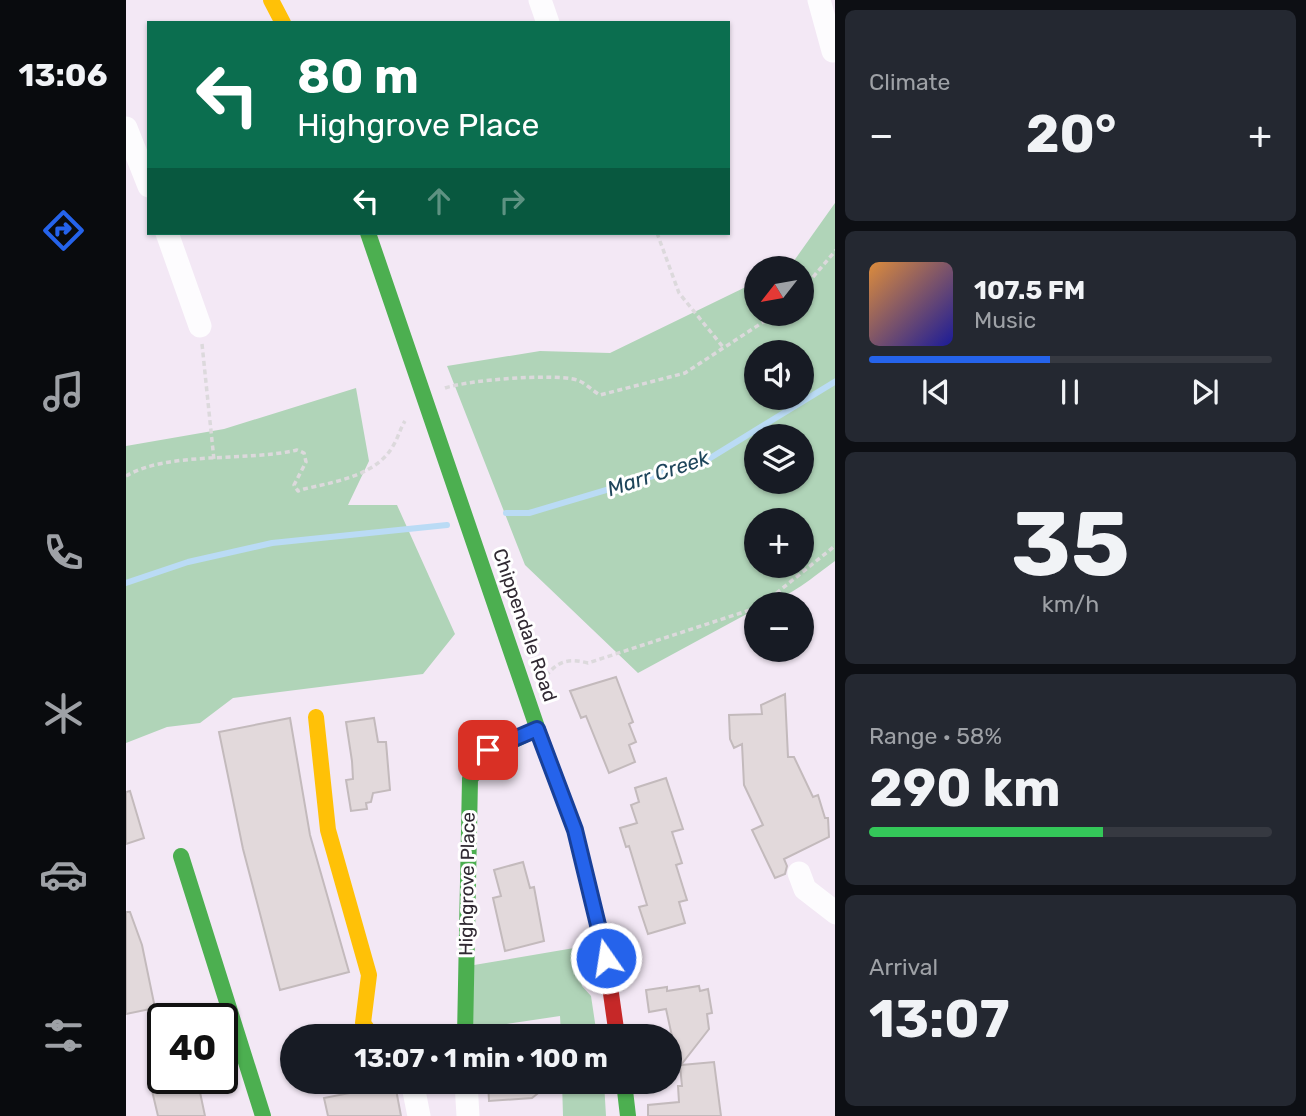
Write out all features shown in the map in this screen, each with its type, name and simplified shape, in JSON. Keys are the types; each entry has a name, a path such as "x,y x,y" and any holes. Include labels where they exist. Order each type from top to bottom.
{"street":[{"path":"271,0 281,21"},
{"path":"540,0 547,21"},
{"path":"819,0 833,51"},
{"path":"126,128 147,182"},
{"path":"168,235 200,326"},
{"name":"Chippendale Road","path":"369,235 537,729 575,830 606,958 615,1024"},
{"path":"316,718 328,830 369,975 364,1024"},
{"name":"Highgrove Place","path":"465,1024 470,779 474,767 488,750 537,729"},
{"path":"181,856 263,1116"},
{"path":"799,873 805,889 835,913"},
{"path":"415,1094 419,1116"},
{"path":"467,1094 468,1116"},
{"path":"625,1094 628,1116"}],"path":[{"path":"658,235 679,293 723,347"},
{"path":"814,275 835,250"},
{"path":"200,326 214,460"},
{"path":"437,391 470,381 555,378 578,380 600,395 612,394 685,373 756,326"},
{"path":"126,476 149,465 301,450 306,461 294,485 295,489 304,489 351,477 378,465 393,448 408,417"},
{"path":"778,592 835,545"},
{"path":"544,678 556,663 562,661 588,663 744,612"}],"green space":[{"path":"835,203 835,561 814,577 814,508 744,508 744,578 812,578 790,592 744,592 744,616 638,673 525,565 447,366 540,351 610,353 744,288 744,326 814,326 814,256 797,256"},
{"path":"356,388 369,461 348,505 397,505 455,634 423,674 233,698 200,723 167,727 126,743 126,446 224,429"},
{"path":"580,947 582,986 591,996 595,1024 560,1024 560,1016 506,1024 472,1024 474,965"},
{"path":"562,1094 605,1094 606,1116 563,1116"}],"building":[{"path":"616,677 633,722 629,724 636,742 629,745 635,762 609,773 586,716 581,718 570,691"},
{"path":"785,694 788,757 794,757 813,797 818,795 825,818 828,818 829,837 784,859 787,866 785,874 775,878 752,830 763,825 744,785 742,744 734,748 730,739 729,715 762,714 761,705"},
{"path":"290,718 310,835 349,972 280,990 243,849 219,732"},
{"path":"374,718 378,742 386,742 390,790 373,793 371,802 366,803 367,809 351,811 346,780 353,779 352,761 346,722"},
{"path":"666,778 683,829 672,832 682,863 676,865 687,900 679,902 685,923 648,934 639,907 647,905 629,846 626,847 620,828 637,823 631,805 639,802 635,788"},
{"path":"130,791 144,838 126,844 126,792"},
{"path":"523,862 530,888 534,887 544,941 505,951 493,898 501,896 494,870"},
{"path":"126,912 130,912 142,945 154,1003 147,1003 147,1010 126,1014"},
{"path":"699,986 700,991 708,989 712,1013 707,1014 709,1029 682,1064 682,1024 669,1024 666,1009 649,1012 646,990 667,987 667,991"},
{"path":"714,1062 721,1116 648,1116 648,1105 679,1102 678,1094 682,1094 682,1065"},
{"path":"153,1094 200,1094 205,1116 158,1116"},
{"path":"344,1094 397,1094 401,1116 328,1116 324,1098"},
{"path":"489,1094 537,1094 532,1098 489,1101"}],"waterway":[{"name":"Marr Creek","path":"506,513 529,513 707,460 835,382"},
{"name":"Marr Creek","path":"126,583 188,562 272,543 447,525"}],"traffic: fast":[{"path":"369,235 539,733"},
{"path":"465,1024 470,779 489,752 537,729"},
{"path":"181,856 263,1116"},
{"path":"625,1094 628,1116"}],"traffic: slow":[{"path":"271,0 282,21"},
{"path":"316,717 328,830 369,975 364,1024"}],"traffic: jam":[{"path":"539,733 575,830 606,958 615,1024"}],"route":[{"path":"488,750 537,729 575,830 606,958"}]}
